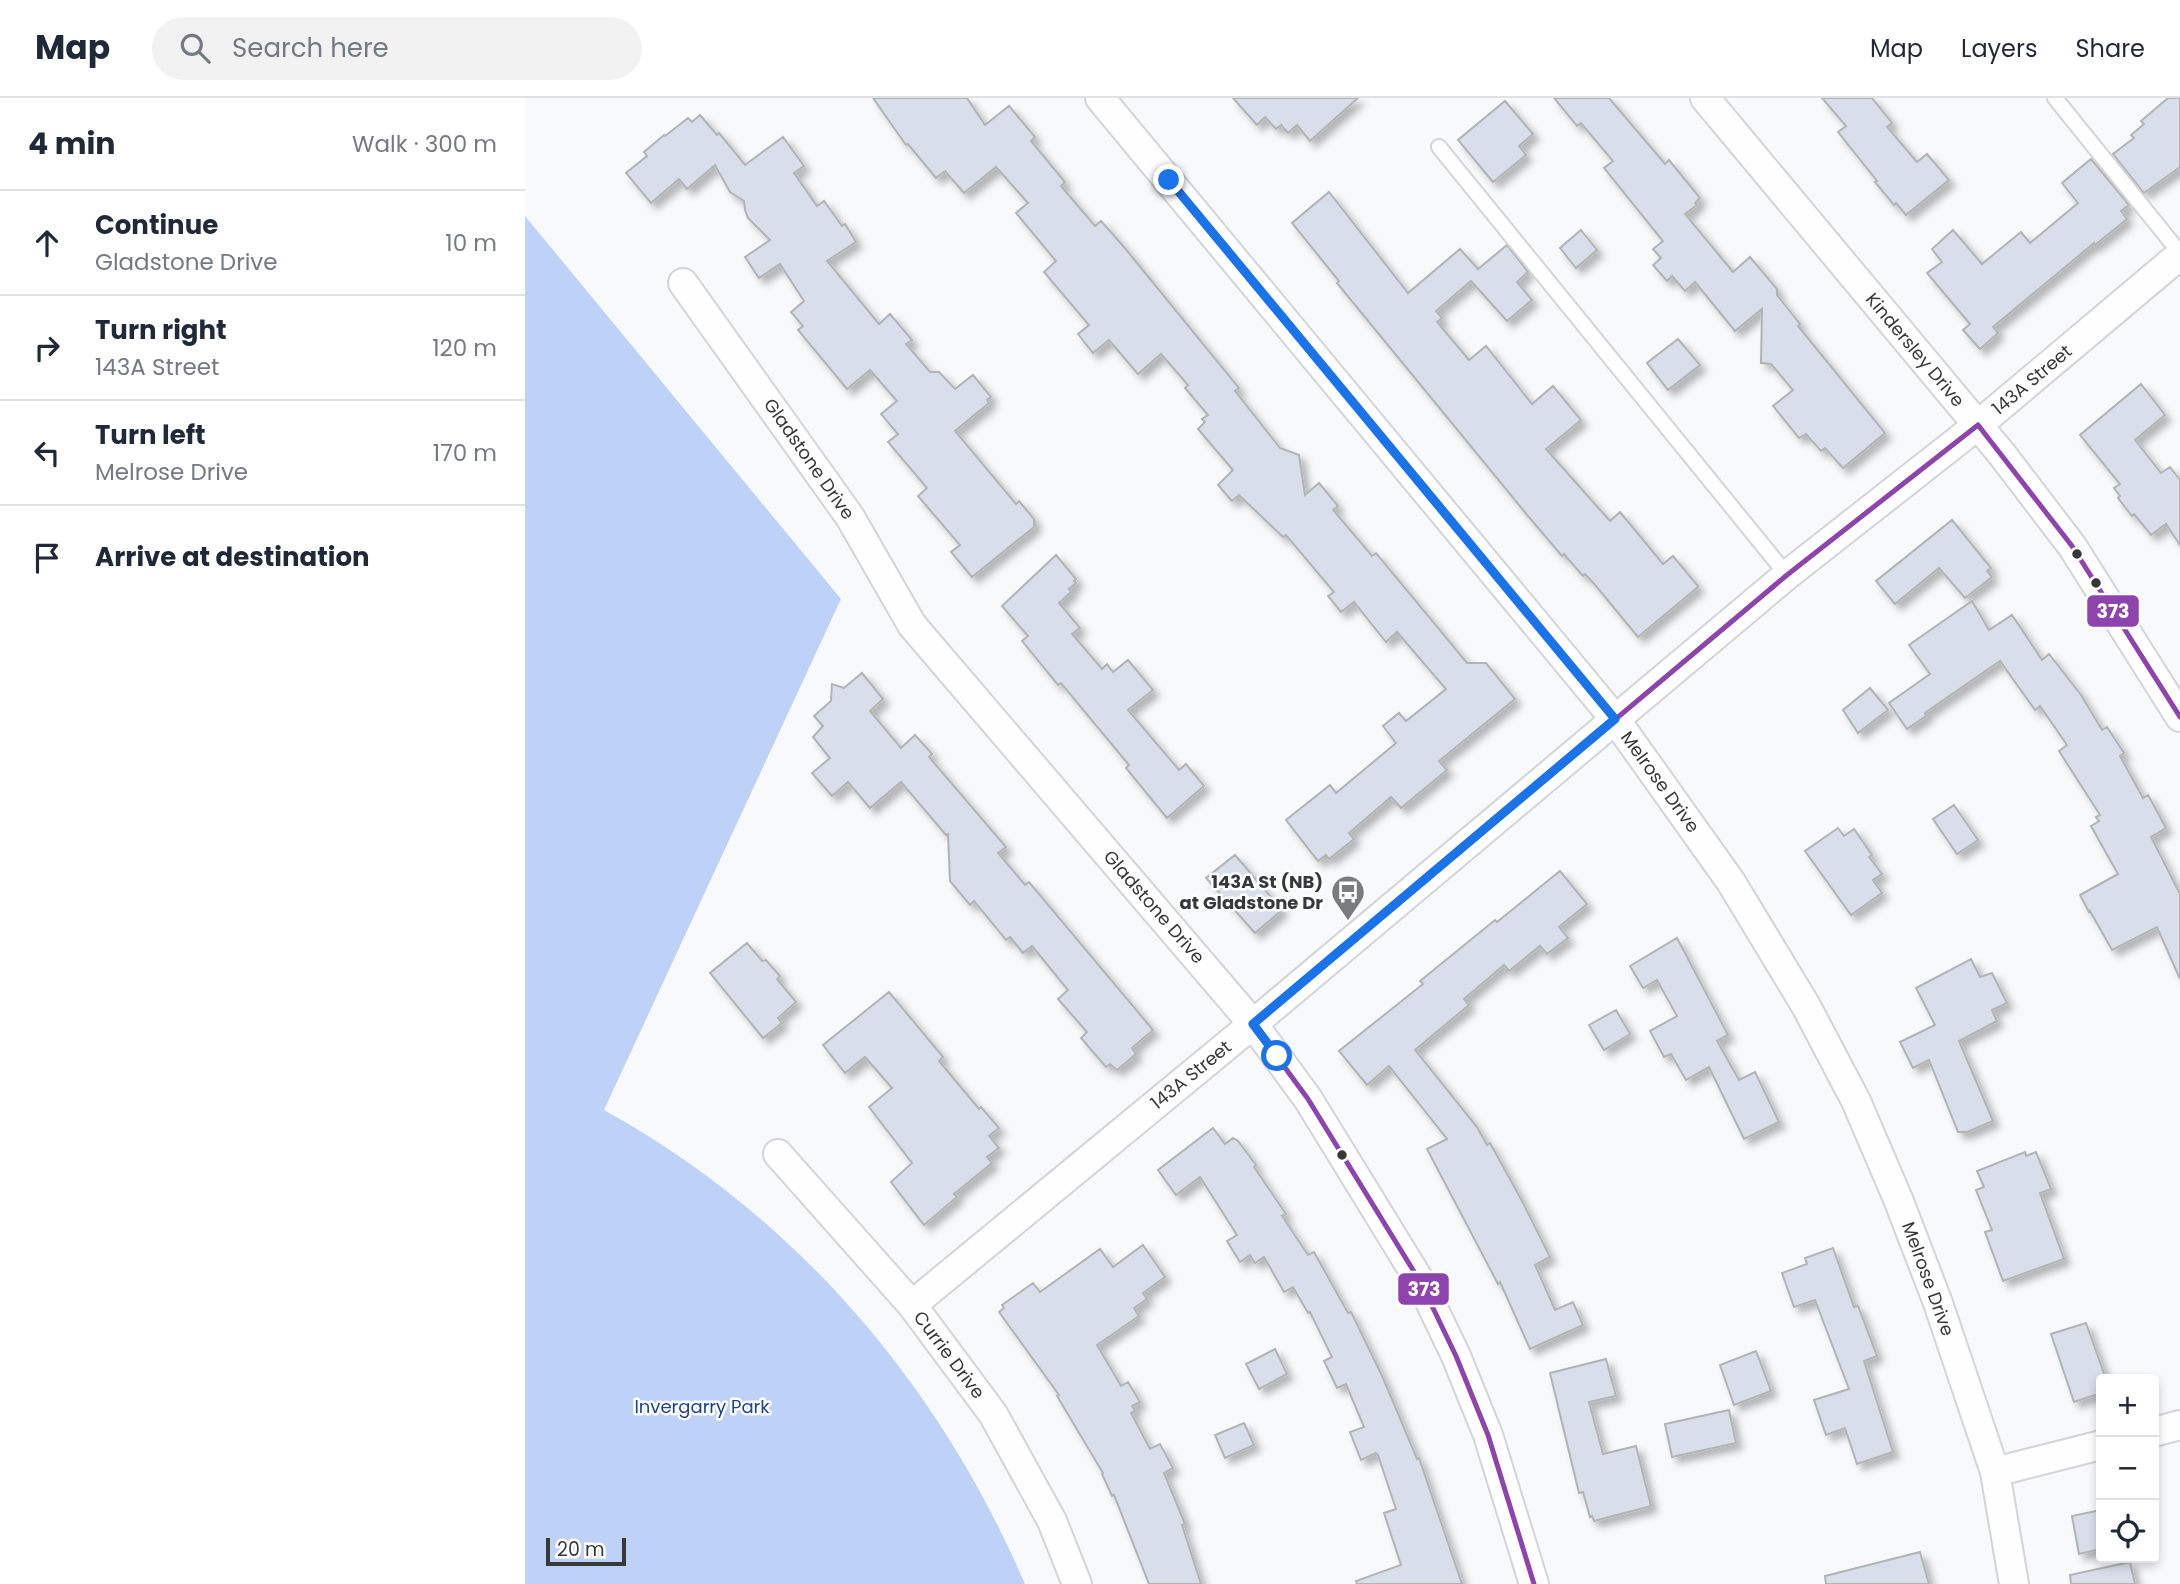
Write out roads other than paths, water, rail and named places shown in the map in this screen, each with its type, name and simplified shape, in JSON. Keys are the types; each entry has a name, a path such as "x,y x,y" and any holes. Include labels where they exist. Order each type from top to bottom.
{"street":[{"name":"Melrose Drive","path":"1100,98 1615,719 1731,881 1806,1006 1856,1101 1898,1199 1938,1303 1995,1472 2014,1584"},
{"name":"Kindersley Drive","path":"1705,98 1978,425 2072,546 2180,717"},
{"name":"143A Street","path":"912,1305 1253,1024 1787,575 1978,425 2180,254"},
{"name":"Gladstone Drive","path":"683,283 851,517 912,625 1253,1024 1308,1099 1421,1283 1456,1356 1488,1435 1534,1584"},
{"name":"Currie Drive","path":"778,1154 912,1305 993,1414 1052,1521 1077,1584"},
{"path":"2159,1431 2180,1425"},
{"path":"1995,1472 2096,1446"}],"lane":[{"path":"2056,98 2180,254"},
{"path":"1439,147 1787,575"}],"place":[{"name":"143A St (NB) at Gladstone Dr","path":"1348,922"}],"park label":[{"name":"Invergarry Park","path":"702,1407"}]}
